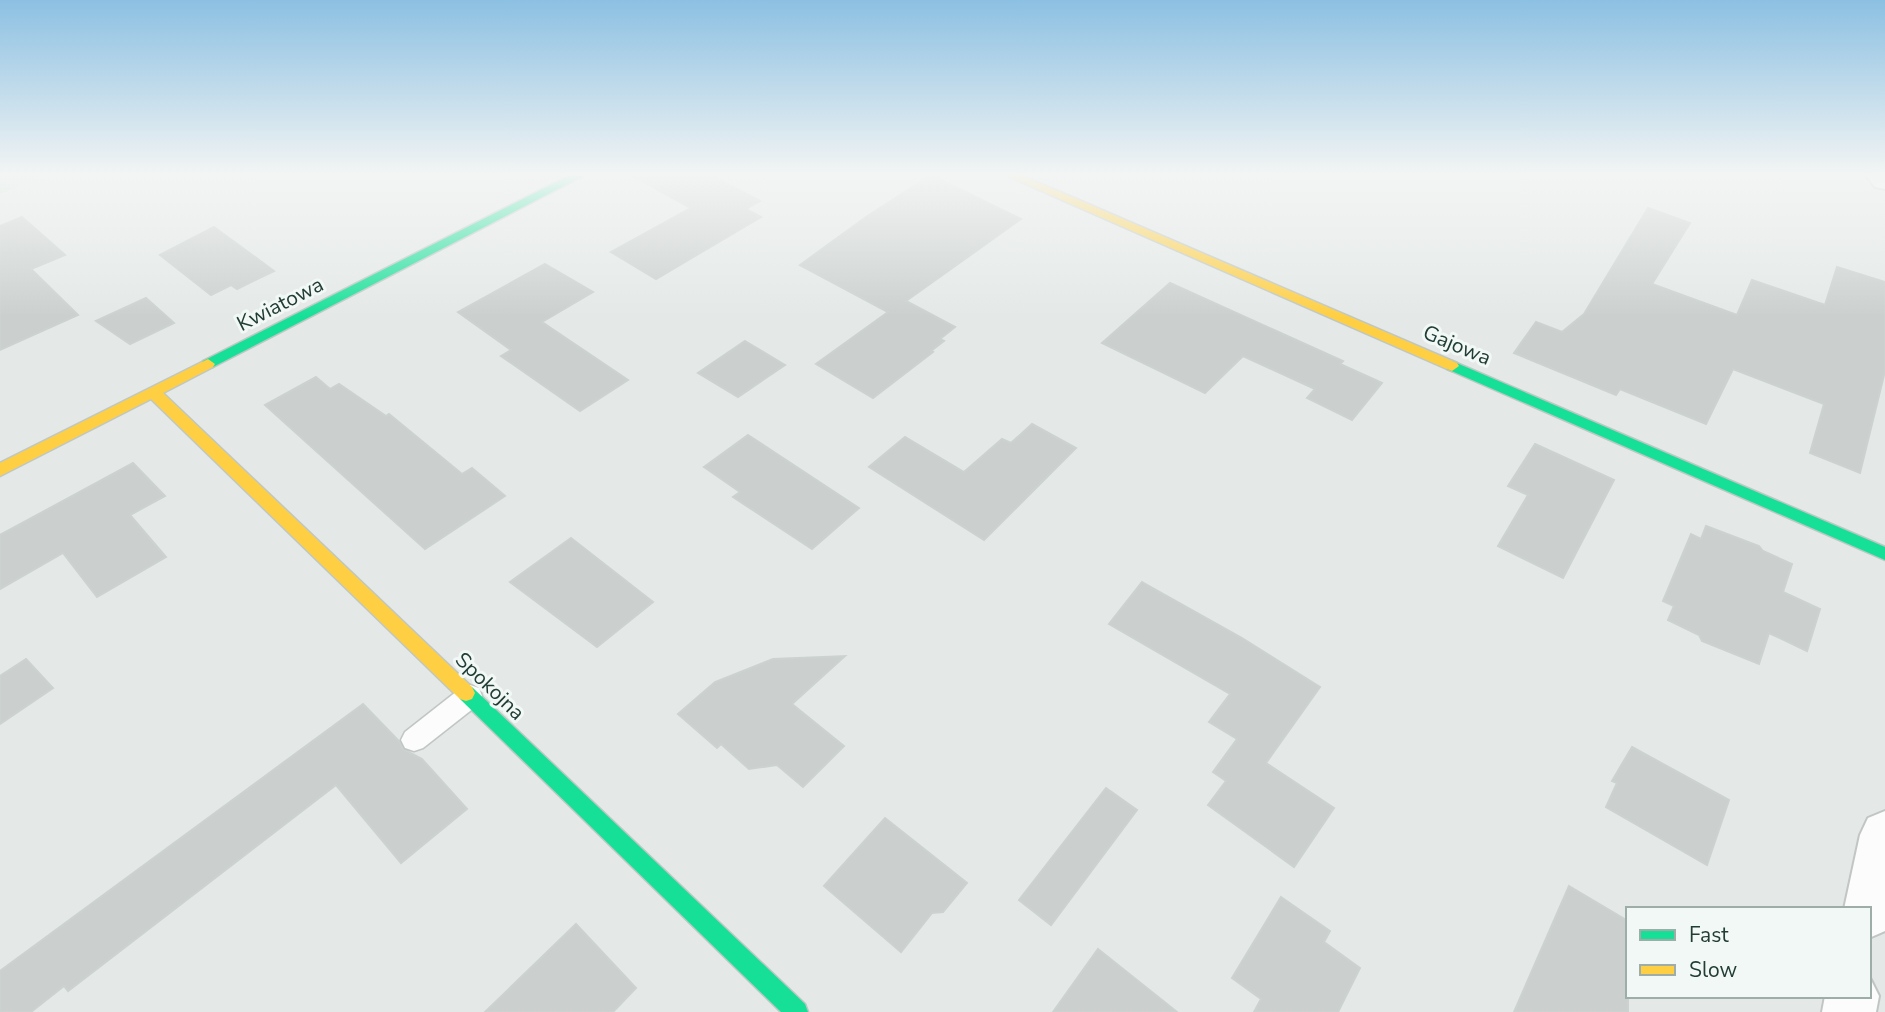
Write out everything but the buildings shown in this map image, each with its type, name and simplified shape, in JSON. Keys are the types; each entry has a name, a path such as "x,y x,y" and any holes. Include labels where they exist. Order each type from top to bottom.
{"street":[{"name":"Kwiatowa","path":"0,470 486,222"},
{"name":"Gajowa","path":"1121,222 1885,554"},
{"name":"Spokojna","path":"153,392 797,1012"},
{"path":"1870,907 1885,835"}],"lane":[{"path":"414,740 470,696"}],"traffic: fast":[{"path":"208,364 486,222"},
{"path":"1452,366 1885,554"},
{"path":"466,693 797,1012"}],"traffic: slow":[{"path":"1120,222 1452,366"},
{"path":"0,470 208,364"},
{"path":"153,392 466,693"}]}
